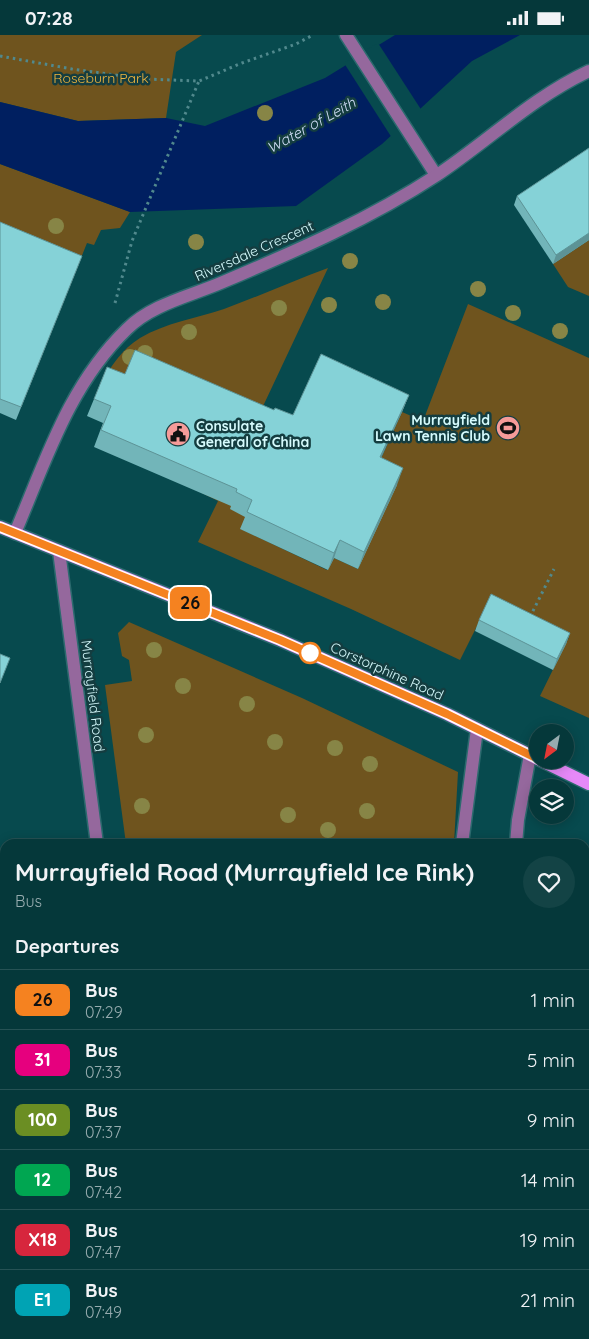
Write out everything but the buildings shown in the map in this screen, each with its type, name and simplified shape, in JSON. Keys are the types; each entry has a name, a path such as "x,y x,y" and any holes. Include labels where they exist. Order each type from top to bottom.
{"main road":[{"name":"Corstorphine Road","path":"0,527 280,640 447,714 529,755"},
{"name":"Corstorphine Road","path":"558,769 589,784"}],"street":[{"path":"346,35 436,175"},
{"name":"Riversdale Crescent","path":"15,533 71,402 96,362 128,327 159,307 205,290 287,255 386,206 436,175 554,89 589,71"},
{"name":"Murrayfield Road","path":"59,551 96,839"},
{"path":"463,839 477,729"},
{"path":"516,839 518,821 533,769"}],"path":[{"path":"0,56 144,79 199,81 296,44 314,35"},
{"path":"114,307 132,241 199,81"},
{"path":"526,625 554,569"}],"green space":[{"name":"Roseburn Park","path":"0,35 202,35 176,52 166,118 78,121 0,102"},
{"path":"0,164 130,212 120,228 101,230 94,245 87,243 77,268 0,237"},
{"path":"589,240 589,296 568,287 553,264"},
{"path":"328,268 257,419 246,517 241,529 327,570 334,558 358,569 374,474 402,412 423,421 468,304 589,358 589,718 540,696 569,637 492,596 460,660 351,609 198,542 218,501 202,493 118,391 101,384 122,353 140,338 170,325 224,309"},
{"path":"129,622 302,698 458,772 454,839 125,839 105,685 132,681 129,660 122,656 118,633"}],"water":[{"name":"Water of Leith","path":"395,35 520,35 472,61 382,144 296,206 130,212 0,164 0,102 78,121 166,118 205,126 325,78"}],"pier":[{"path":"378,43 422,111 392,138 344,63"}],"bus line":[{"name":"26","path":"0,527 280,640 447,714 529,755"}],"place":[{"name":"Murrayfield Lawn Tennis Club","path":"508,428"},
{"name":"Consulate General of China","path":"178,434"}]}
